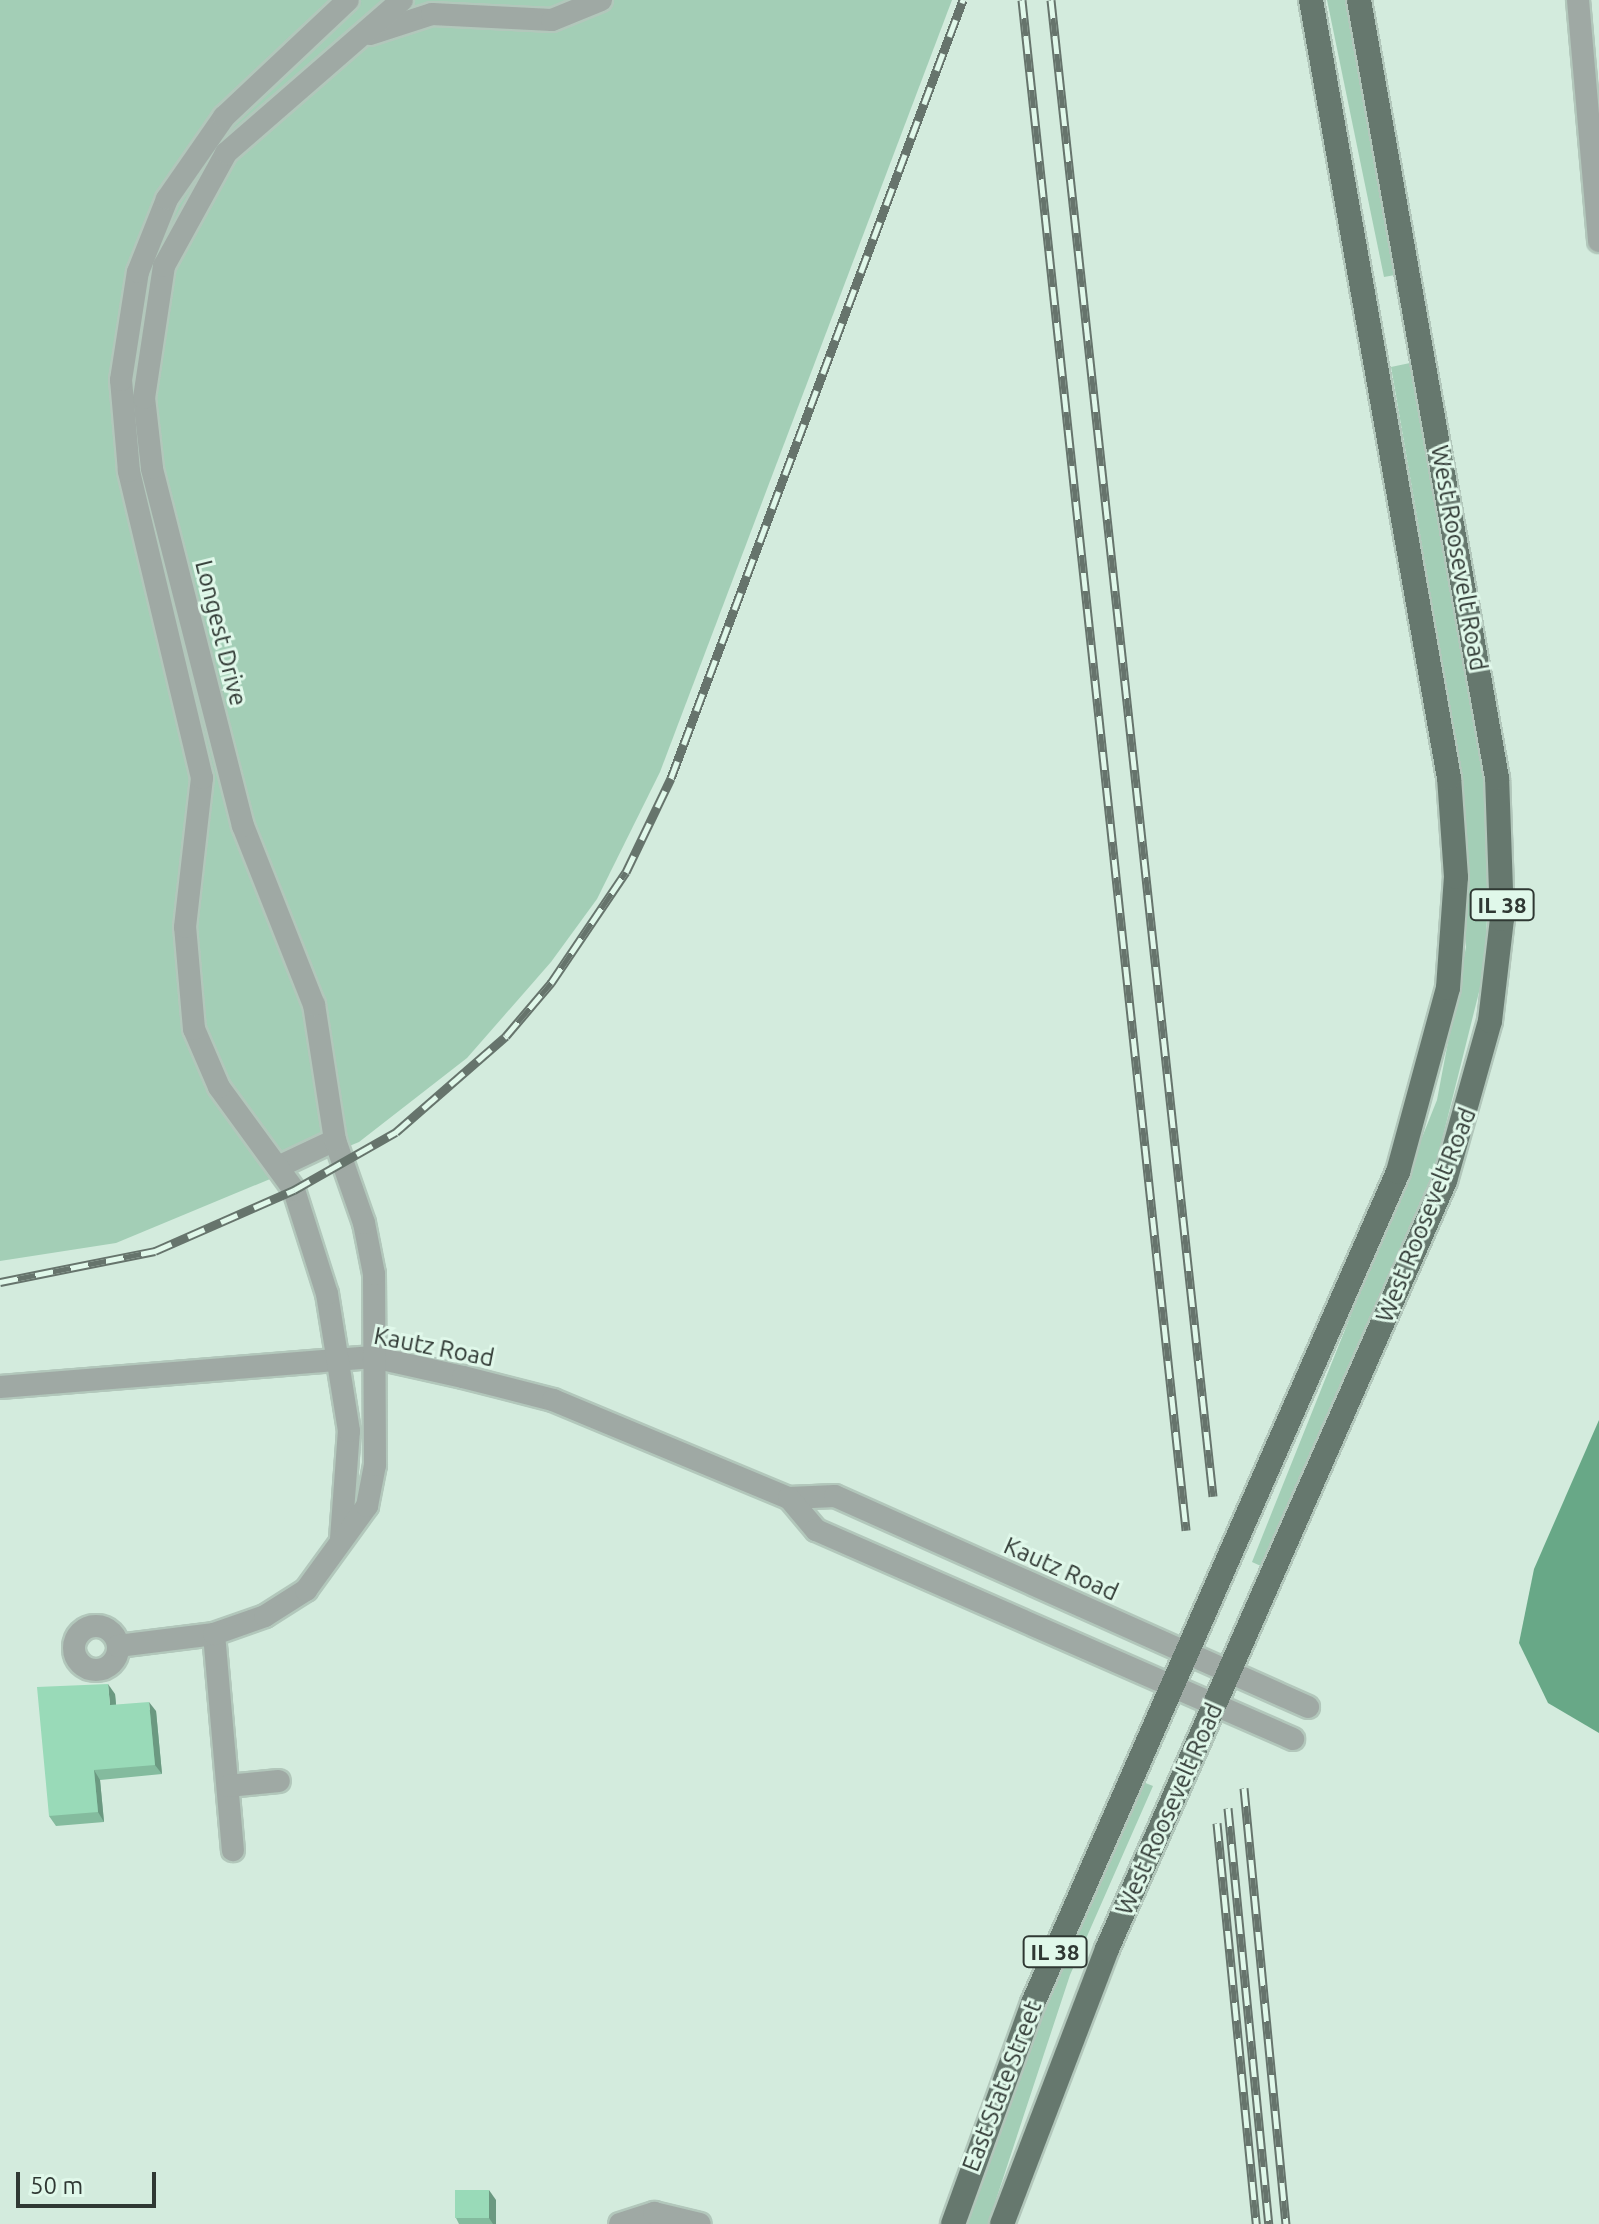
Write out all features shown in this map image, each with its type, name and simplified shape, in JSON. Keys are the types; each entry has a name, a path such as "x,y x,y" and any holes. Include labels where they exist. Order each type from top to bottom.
{"main road":[{"name":"West Roosevelt Road","path":"1172,1686 1398,1172 1435,1056 1454,941 1454,828 1443,738 1311,0"},
{"name":"West Roosevelt Road","path":"1002,2224 1073,2027 1459,1142 1484,1051 1501,935 1493,748 1359,0"},
{"name":"East State Street","path":"953,2224 1033,2003 1172,1686"}],"street":[{"name":"Longest Drive","path":"339,1550 351,1468 340,1359 307,1225 278,1167 219,1087 194,1029 185,927 202,778 129,471 121,380 135,282 167,199 224,117 348,0"},
{"name":"Longest Drive","path":"118,1646 214,1634 265,1616 306,1590 339,1550 367,1506 375,1465 374,1274 335,1140 314,1005 243,826 152,468 144,398 152,310 183,221 226,153 402,0"},
{"path":"363,36 432,14 572,17 601,0"},
{"path":"1578,0 1599,241"},
{"path":"278,1167 335,1140"},
{"name":"Kautz Road","path":"0,1387 373,1357 553,1400 789,1498 835,1496 1308,1707"},
{"name":"Kautz Road","path":"789,1498 816,1530 1293,1739"},
{"path":"214,1634 233,1850"},
{"path":"228,1786 279,1781"},
{"path":"620,2224 654,2213 700,2224"}],"shaded area":[{"path":"0,0 952,0 660,772 597,899 551,962 467,1058 359,1142 116,1243 0,1261"},
{"path":"1327,0 1345,0 1395,275 1384,277"},
{"path":"1410,363 1482,759 1490,864 1484,972 1432,1180 1263,1567 1252,1562 1437,1100 1466,947 1463,781 1391,367"},
{"path":"1599,1420 1599,1733 1548,1703 1519,1643 1534,1569"},
{"path":"1143,1782 1153,1786 1070,1975 988,2224 966,2224 1029,2047"}],"building":[{"path":"108,1684 110,1705 149,1702 155,1765 94,1770 98,1812 49,1816 37,1687"},
{"path":"455,2190 489,2190 489,2218 455,2218"}],"railway":[{"path":"0,1282 155,1251 294,1190 396,1132 506,1036 551,983 626,872 671,778 963,0"},
{"path":"1022,0 1186,1530"},
{"path":"1051,0 1213,1496"},
{"path":"1244,1788 1286,2224"},
{"path":"1228,1808 1269,2224"},
{"path":"1217,1823 1256,2224"}]}
